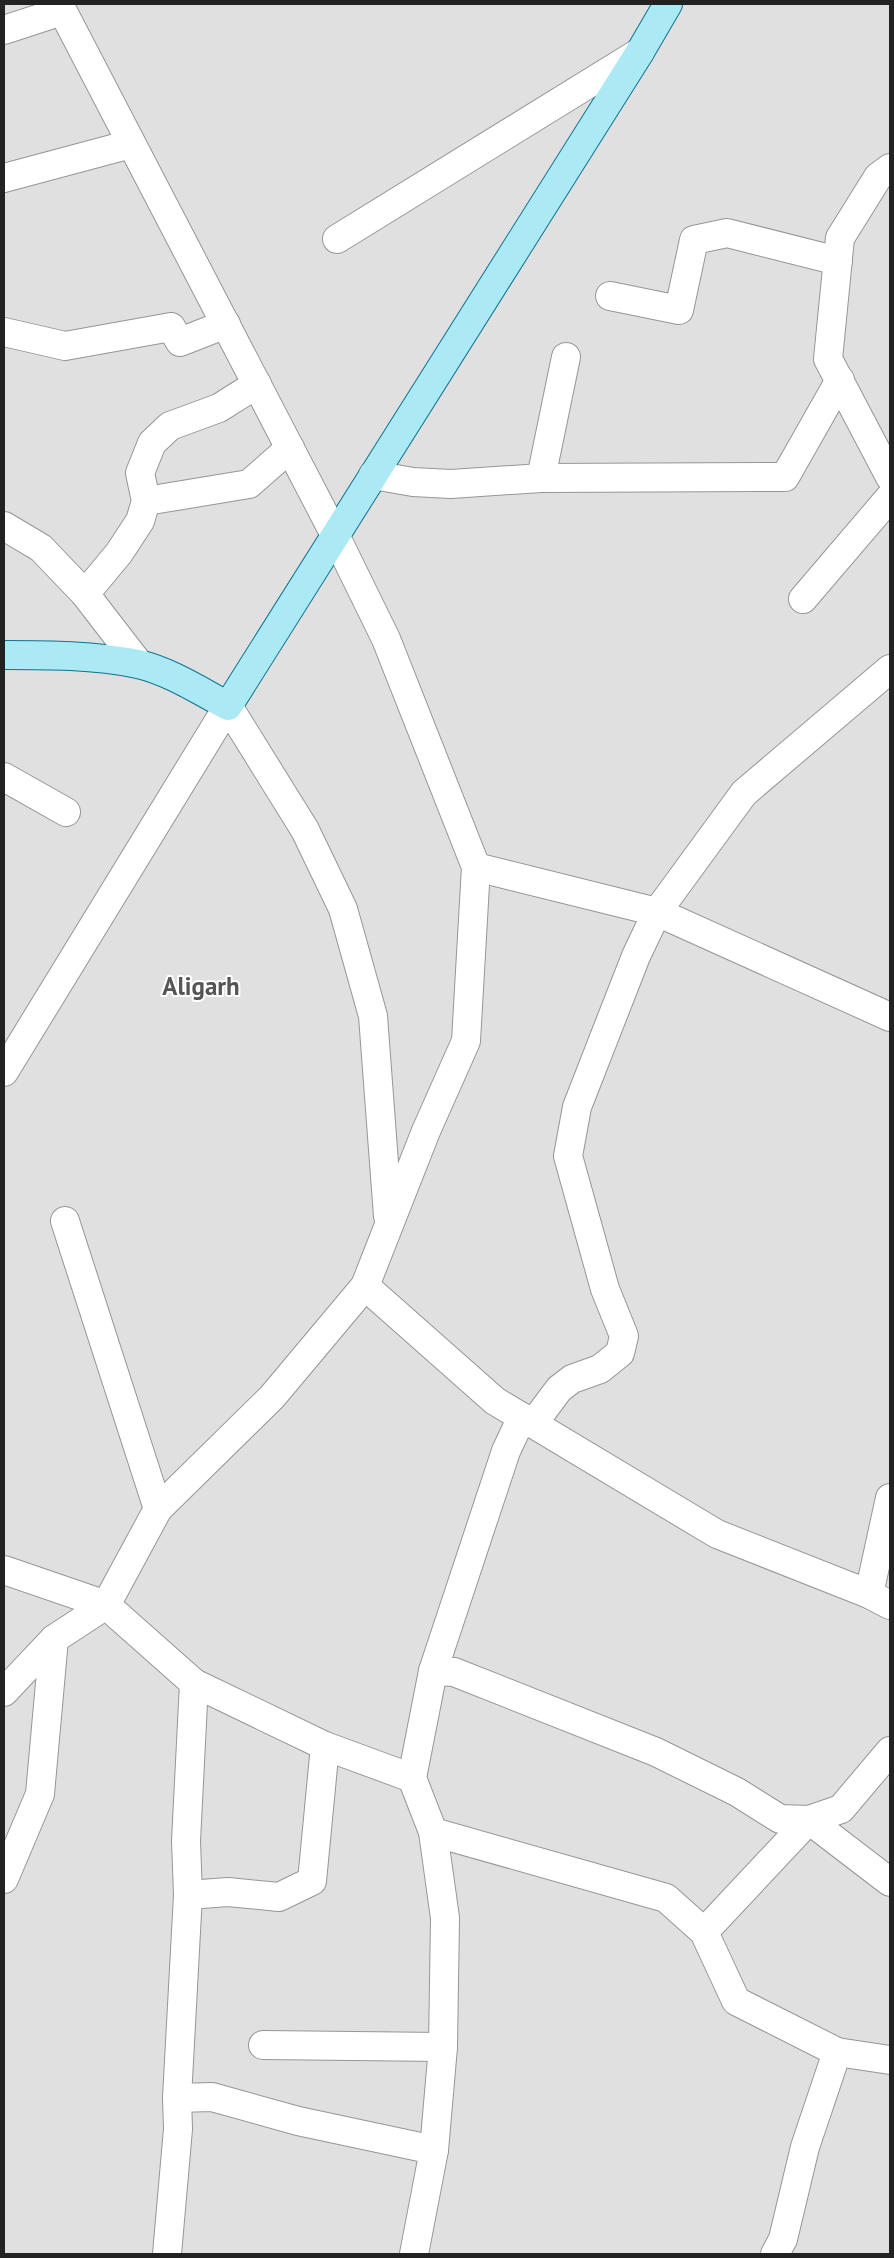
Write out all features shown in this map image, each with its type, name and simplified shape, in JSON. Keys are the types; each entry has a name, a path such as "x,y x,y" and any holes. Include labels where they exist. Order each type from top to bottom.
{"main road":[{"path":"4,655 63,655 139,664 185,683 228,706 640,52 668,4"}],"street":[{"path":"4,30 60,7 335,535 386,639 476,867 466,1041 426,1131 364,1286 272,1397 158,1509 106,1605 54,1639 4,1692"},
{"path":"337,239 640,52"},
{"path":"4,178 131,144"},
{"path":"890,168 878,177 840,238 828,359 890,478"},
{"path":"610,296 680,310 694,240 727,233 838,261"},
{"path":"4,332 65,346 171,327 180,342 226,324"},
{"path":"541,478 566,357"},
{"path":"372,475 413,482 451,484 541,478 785,477 840,380"},
{"path":"85,594 140,520 146,501 140,473 152,443 170,426 219,408 257,384"},
{"path":"146,501 249,484 290,448"},
{"path":"803,599 890,496"},
{"path":"4,526 41,548 85,594 139,664"},
{"path":"414,2254 434,2150 443,2047 445,1918 433,1832 412,1778 433,1671 506,1451 528,1421 559,1389 572,1379 600,1369 620,1353 624,1336 605,1289 568,1156 577,1107 636,956 657,912 744,793 890,669"},
{"path":"4,1072 228,706 305,830 344,909 372,1016 389,1223"},
{"path":"4,777 66,812"},
{"path":"476,867 657,912 890,1017"},
{"path":"65,1221 158,1509"},
{"path":"364,1286 495,1401 716,1534 880,1600 890,1498"},
{"path":"4,1570 106,1605 194,1683 326,1746 412,1778"},
{"path":"4,1879 40,1794 54,1639"},
{"path":"433,1671 454,1672 656,1752 737,1792 780,1819 809,1820 841,1809 890,1751"},
{"path":"167,2254 178,2129 177,2098 188,1895 186,1841 194,1683"},
{"path":"188,1895 228,1892 279,1897 312,1881 326,1746"},
{"path":"809,1820 890,1882"},
{"path":"704,1932 809,1820"},
{"path":"433,1832 666,1898 704,1932 736,2001 837,2052 890,2060"},
{"path":"263,2045 443,2047"},
{"path":"775,2254 783,2239 805,2147 837,2052"},
{"path":"177,2098 212,2097 298,2121 434,2150"}],"shaded area":[{"path":"4,4 890,4 890,2254 4,2254"}],"district":[{"name":"Aligarh","path":"201,986"}]}
